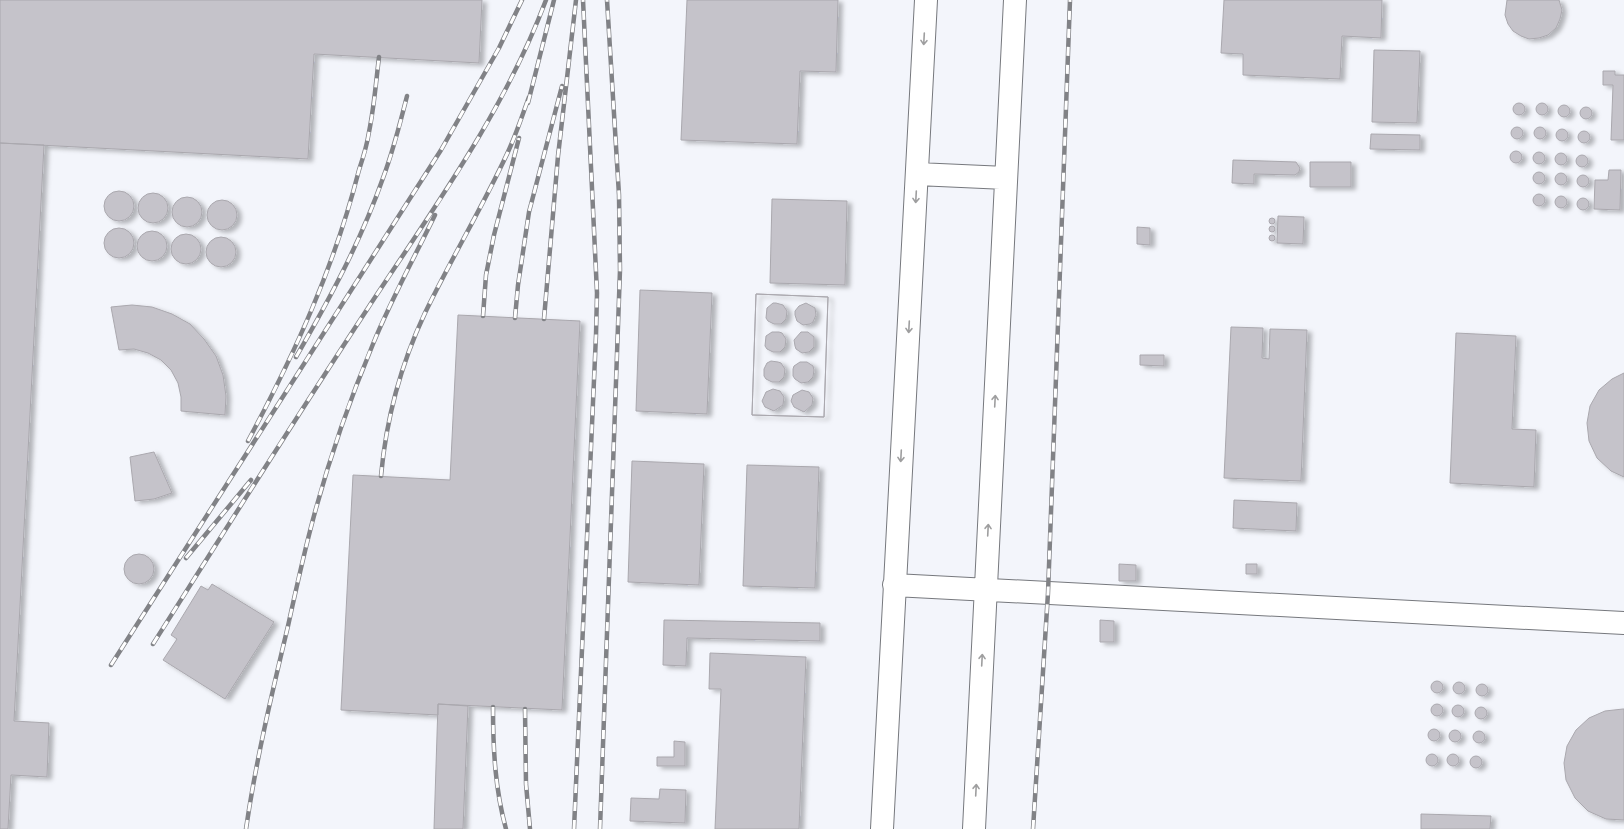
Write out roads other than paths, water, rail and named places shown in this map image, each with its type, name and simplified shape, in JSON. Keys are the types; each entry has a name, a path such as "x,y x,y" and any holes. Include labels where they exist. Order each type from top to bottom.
{"lane":[{"path":"882,829 926,0"},
{"path":"974,829 1015,0"},
{"path":"917,174 1006,178"},
{"path":"894,585 1624,623"}],"railway":[{"path":"111,665 441,150 499,48 522,0"},
{"path":"153,644 368,308 466,159 510,81 546,0"},
{"path":"528,103 554,0"},
{"path":"544,319 558,156 576,0"},
{"path":"574,829 597,293 583,0"},
{"path":"600,829 620,270 619,195 607,0"},
{"path":"1033,829 1048,593 1070,0"},
{"path":"248,441 282,375 312,309 338,241 365,151 374,104 379,57"},
{"path":"515,318 518,285 529,212 562,86"},
{"path":"296,357 332,292 365,225 390,158 407,96"},
{"path":"381,476 383,455 391,413 402,372 416,332 507,154 529,97"},
{"path":"483,316 486,275 494,235 519,138"},
{"path":"246,829 259,752 270,701 304,554 330,460 346,413 373,344 395,295 435,215"},
{"path":"186,558 251,480"},
{"path":"493,707 495,769 499,799 506,829"},
{"path":"525,709 526,784 530,829"}]}
